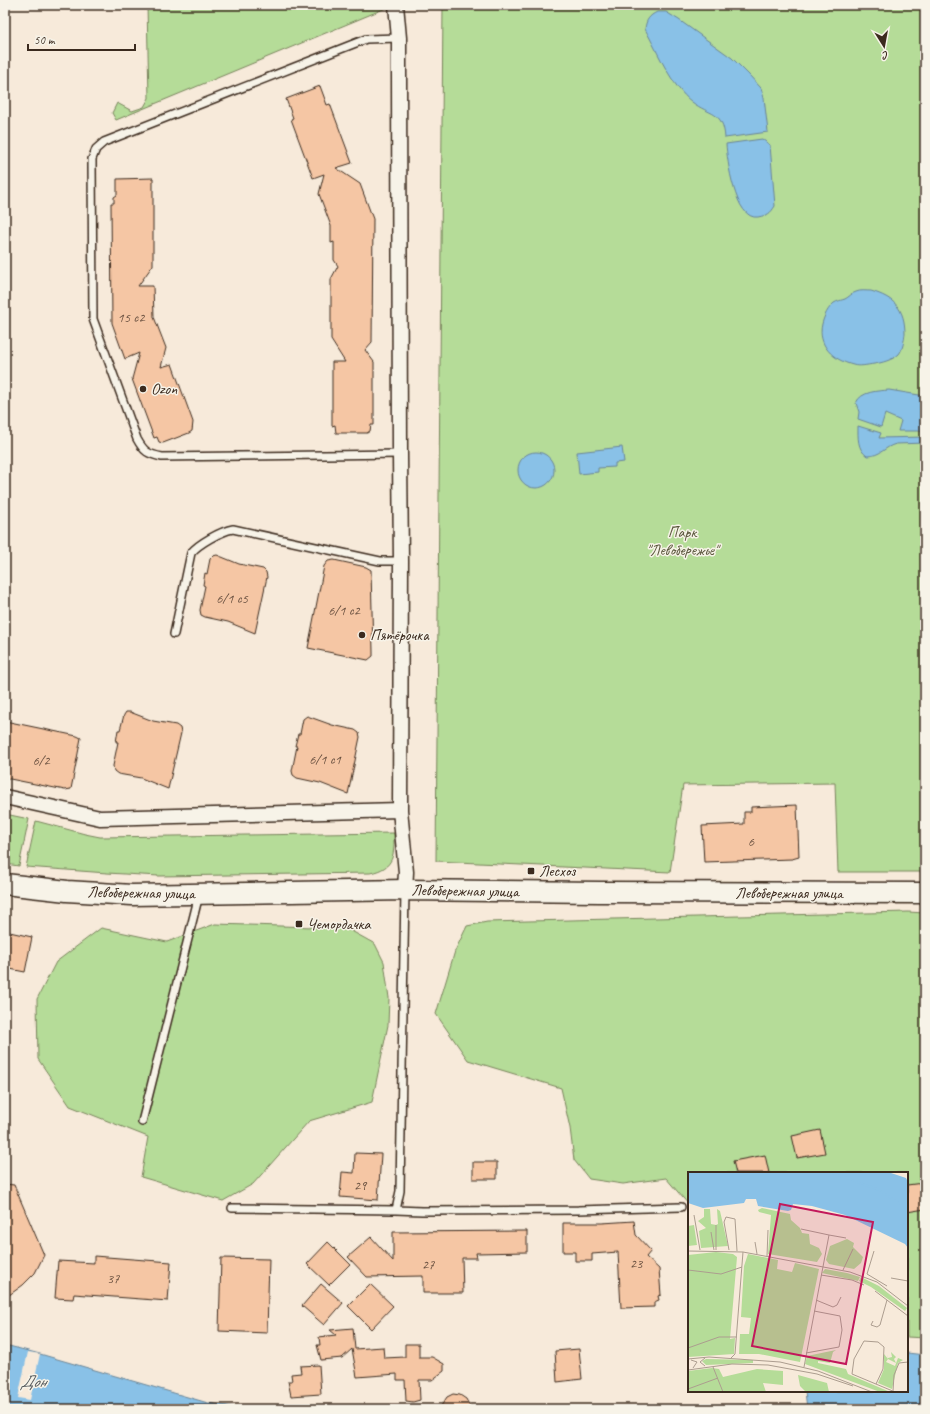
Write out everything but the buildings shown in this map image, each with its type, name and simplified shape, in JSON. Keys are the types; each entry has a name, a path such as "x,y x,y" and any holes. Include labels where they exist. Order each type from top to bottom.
{"main road":[{"name":"Левобережная улица","path":"5,884 68,891 132,895 405,890 925,893"}],"street":[{"path":"396,5 399,38 401,560 400,810 406,872 405,890"},
{"path":"5,797 100,818 400,810"}],"lane":[{"path":"399,38 366,39 104,142 96,149 92,159 93,319 142,450 162,457 400,454"},
{"path":"174,634 191,553 196,547 227,530 233,529 380,561 401,560"},
{"path":"396,1210 400,1191 405,890"},
{"path":"142,1122 200,894"},
{"path":"232,1208 422,1211 681,1207"}],"green space":[{"path":"147,5 386,5 386,8 116,120 112,113 117,103 132,111 144,107 149,98"},
{"name":"Парк \"Левобережье\"","path":"443,5 925,5 925,872 838,872 835,783 683,785 670,872 436,861"},
{"path":"5,814 29,819 19,866 5,864"},
{"path":"36,821 100,837 394,833 394,848 389,864 378,871 370,873 159,876 26,867"},
{"path":"908,912 925,913 925,1338 908,1337 908,1172 688,1172 688,1204 666,1178 623,1184 589,1179 574,1160 570,1128 561,1088 468,1060 436,1014 455,951 467,926 487,922"},
{"path":"215,924 346,928 375,944 384,962 389,998 388,1025 372,1102 309,1121 253,1184 223,1201 141,1177 148,1137 70,1106 38,1059 37,999 56,962 101,928 167,942"}],"water":[{"path":"657,12 666,12 679,20 732,58 749,75 761,88 764,98 768,132 725,138 722,123 718,118 692,102 684,95 671,78 645,29 648,19"},
{"path":"762,139 770,145 775,206 768,214 758,217 750,216 743,209 738,200 730,175 726,144"},
{"path":"858,291 871,291 886,297 897,305 903,317 905,334 904,342 899,354 894,358 877,364 855,366 846,363 833,355 824,345 821,332 822,324 826,312 834,303 845,299"},
{"path":"889,390 925,396 925,431 898,431 901,421 885,414 881,427 858,419 859,412 856,403 858,399 870,392"},
{"path":"858,426 881,433 879,438 925,437 925,443 896,444 888,447 876,455 867,456 861,450 858,438"},
{"path":"622,447 624,462 615,463 615,467 598,468 598,472 579,474 577,452"},
{"path":"536,452 549,457 554,470 549,483 536,488 523,483 518,470 523,457"},
{"name":"Дон","path":"5,1345 208,1403 247,1409 5,1409"},
{"path":"908,1353 925,1355 925,1409 807,1409 805,1392 908,1392"}],"pier":[{"path":"28,1352 40,1354 30,1400 18,1398"}],"place":[{"name":"Ozon","path":"143,389"},
{"name":"Пятёрочка","path":"362,635"},
{"name":"Лесхоз","path":"531,871"},
{"name":"Чемордачка","path":"299,924"}]}
